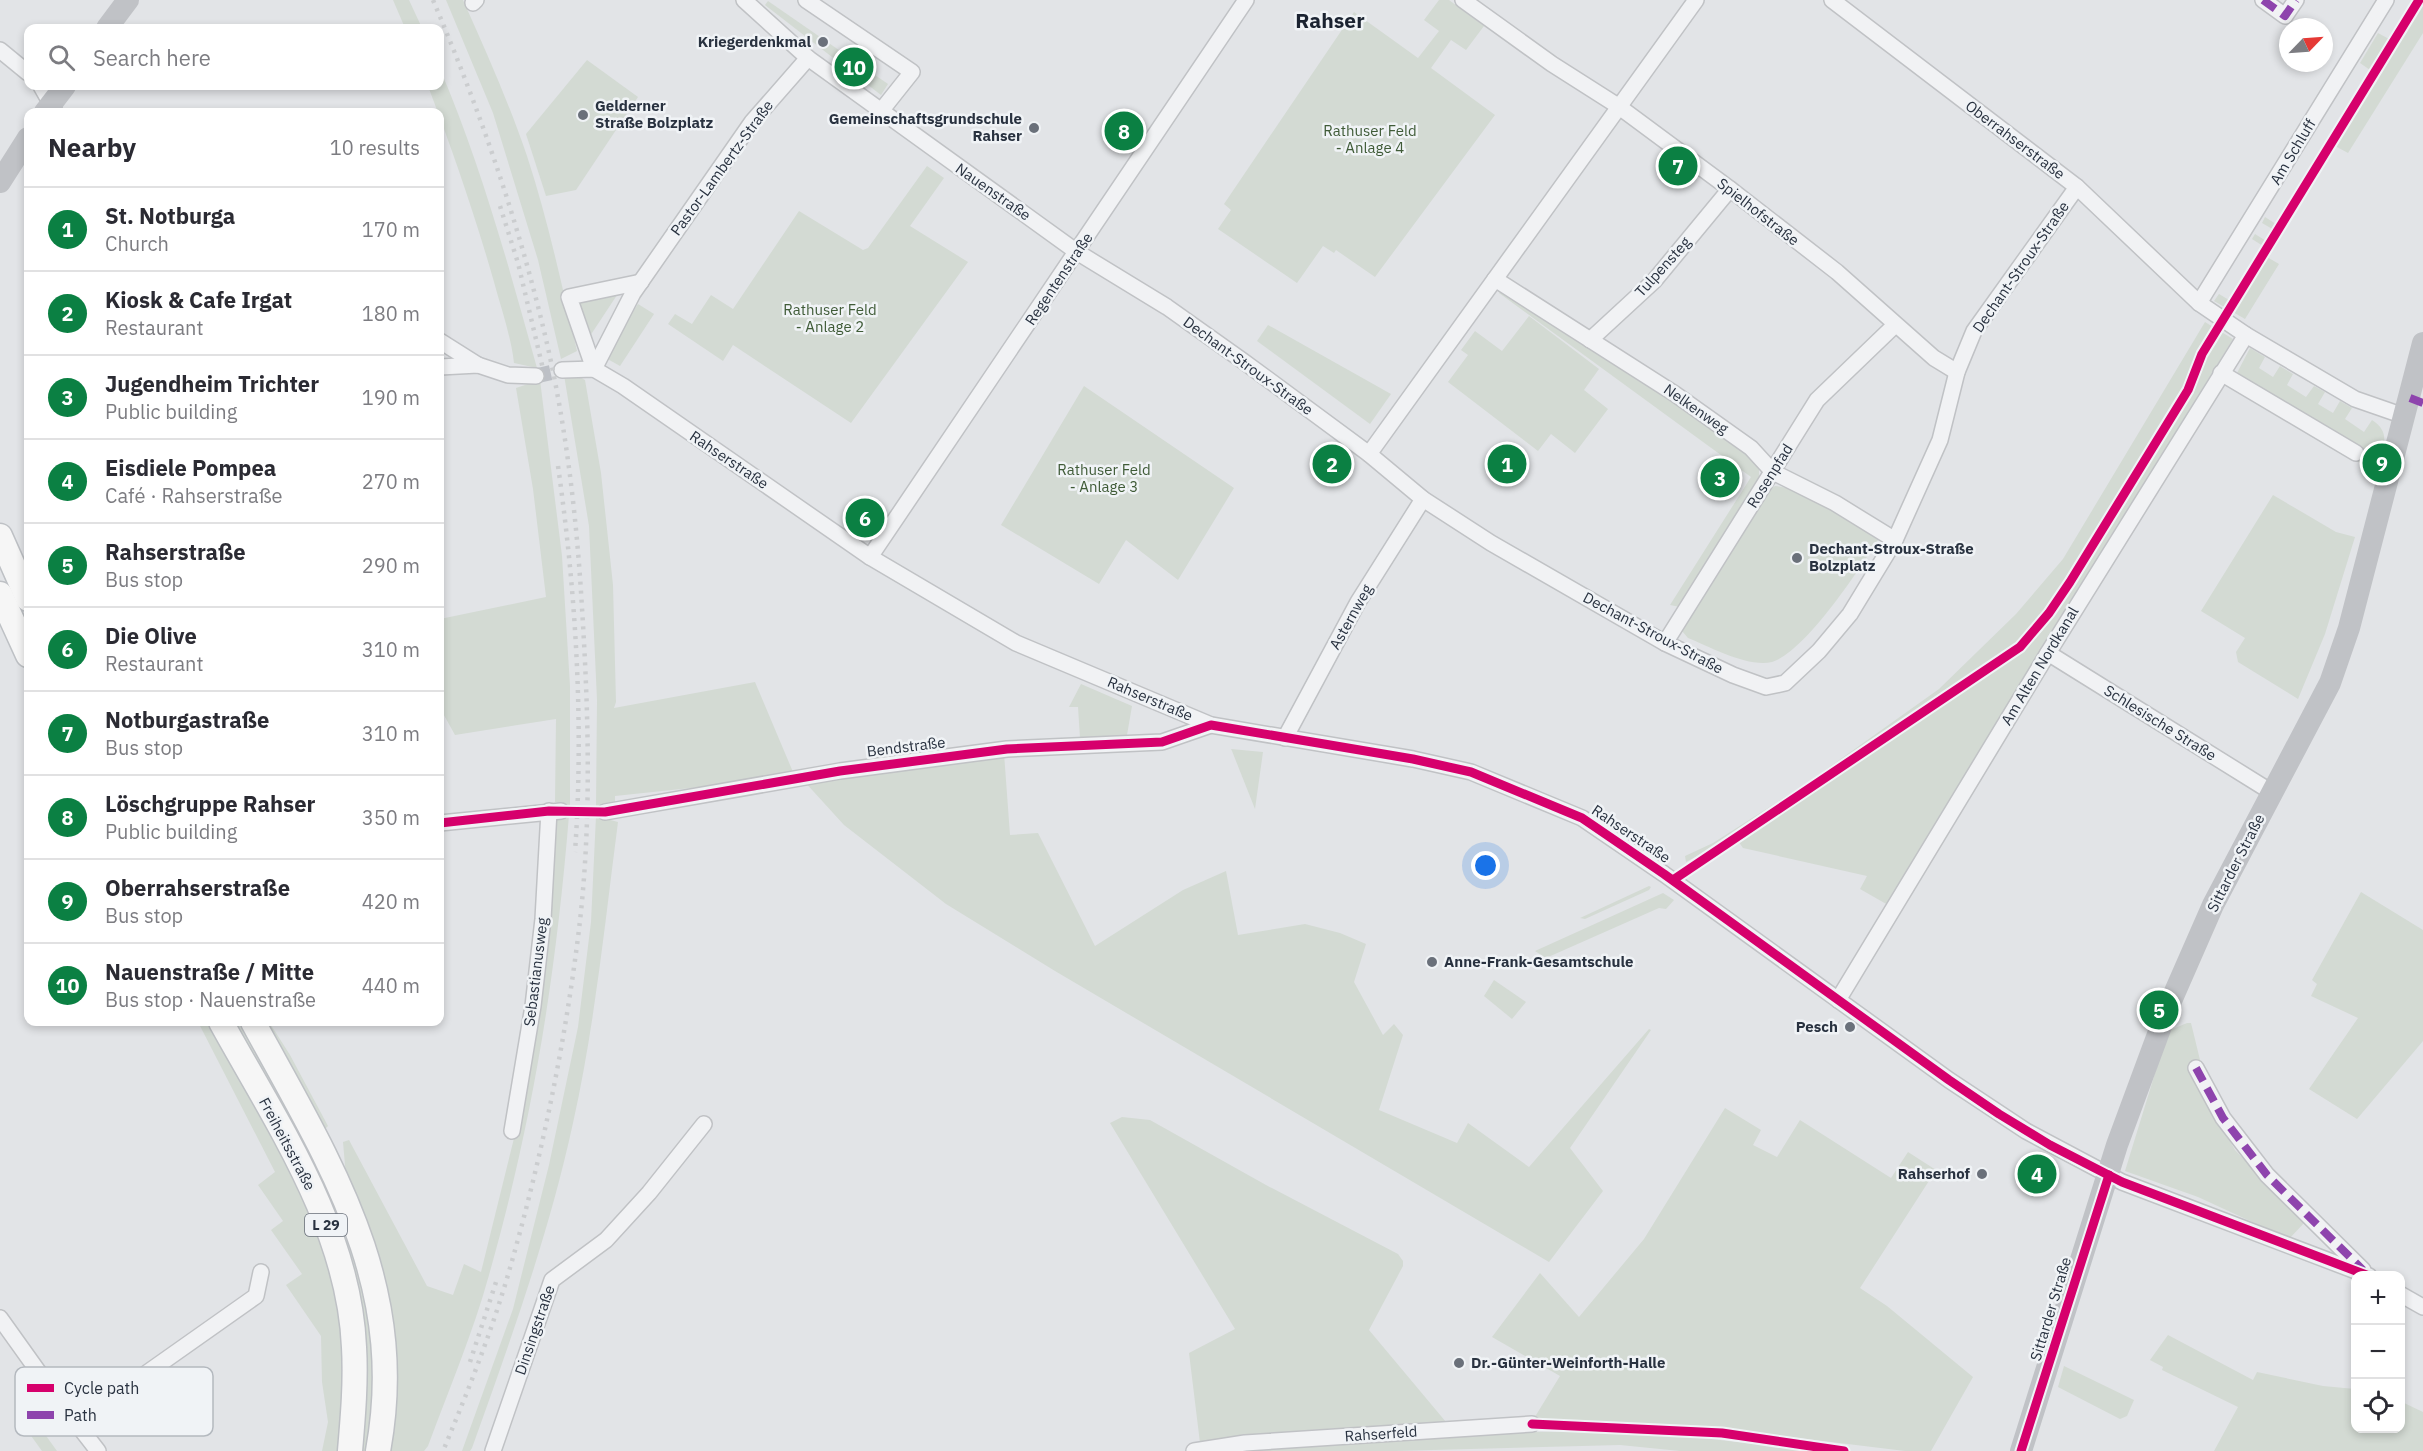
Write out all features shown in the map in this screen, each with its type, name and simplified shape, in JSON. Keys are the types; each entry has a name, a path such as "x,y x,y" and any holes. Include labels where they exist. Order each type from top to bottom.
{"main road":[{"path":"0,536 24,587"},
{"path":"2,603 24,647"},
{"name":"Freiheitsstraße","path":"223,1026 307,1178 331,1238 345,1282 354,1345 354,1411 350,1451"},
{"name":"Freiheitsstraße","path":"255,1026 326,1156 366,1250 379,1306 385,1360 382,1427 378,1451"}],"street":[{"path":"110,24 128,0"},
{"name":"Nauenstraße","path":"744,0 808,58 1077,252"},
{"path":"806,0 912,72 881,111"},
{"name":"Regentenstraße","path":"870,557 1246,0"},
{"name":"Spielhofstraße","path":"1463,0 1552,64 1618,106 1730,189 1837,272 1934,358 1957,372"},
{"path":"1369,454 1696,0"},
{"name":"Oberrahserstraße","path":"1832,0 2077,187 2199,303 2246,335 2355,399 2412,406"},
{"path":"2263,0 2285,16 2296,0"},
{"name":"Am Schluff","path":"2199,303 2386,0"},
{"path":"0,50 24,70"},
{"name":"Pastor-Lambertz-Straße","path":"594,369 633,293 752,122 808,58"},
{"path":"48,104 61,90"},
{"path":"0,182 24,144"},
{"name":"Dechant-Stroux-Straße","path":"1077,252 1167,308 1369,454 1423,499 1491,543 1665,643 1733,675 1766,687 1785,683 1820,651 1850,614 1894,540 1940,440 1957,372 1974,331 2077,187"},
{"name":"Tulpensteg","path":"1590,340 1654,281 1730,189"},
{"name":"Nelkenweg","path":"1495,279 1675,394 1751,448 1773,472 1835,503 1894,540"},
{"path":"562,370 594,369 569,297 641,282"},
{"name":"Rosenpfad","path":"1665,643 1817,400 1895,325"},
{"name":"Am Alten Nordkanal","path":"1838,1000 2048,653 2246,335"},
{"name":"Sittarder Straße","path":"2021,1451 2117,1145 2181,978 2213,906 2330,683 2349,628 2412,406 2423,343"},
{"path":"444,344 478,365 508,375 536,376"},
{"path":"444,367 478,365"},
{"name":"Rahserstraße","path":"594,369 623,386 870,557 1016,643 1211,725 1413,759 1471,772 1582,818 1999,1114 2050,1145 2109,1175 2358,1271"},
{"path":"2221,373 2356,453"},
{"name":"Asternweg","path":"1285,738 1358,602 1423,499"},
{"path":"2,603 24,597"},
{"name":"Schlesische Straße","path":"2048,653 2272,793"},
{"name":"Bendstraße","path":"605,812 840,771 1007,749 1162,742 1211,725"},
{"name":"Sebastianusweg","path":"444,824 555,811 534,1006 512,1131"},
{"name":"Rahserstraße","path":"2196,1068 2223,1118 2267,1175 2364,1271"},
{"name":"Dinsingstraße","path":"493,1451 552,1280 606,1240 649,1193 704,1124"},
{"path":"155,1367 256,1296 261,1272"},
{"path":"2405,1297 2423,1307"},
{"path":"0,1318 35,1367"},
{"name":"Rahserfeld","path":"1194,1451 1245,1443 1532,1424"},
{"path":"86,1436 98,1451"}],"green space":[{"path":"393,0 409,0 420,24 403,24"},
{"path":"446,0 463,0 505,97 535,180 577,351 561,359 538,260 493,113"},
{"name":"Rathuser Feld - Anlage 4","path":"1439,0 1449,0 1484,26 1466,50 1451,40 1431,68 1495,115 1375,277 1336,250 1334,253 1323,246 1297,283 1218,229 1231,210 1224,204 1354,12 1418,58 1439,31 1424,20"},
{"path":"2412,0 2423,0 2423,33 2348,153 2335,146 2281,234 2262,223 2265,217 2276,224 2370,70 2360,63 2378,33 2389,39"},
{"path":"768,1 888,84 881,95 765,5"},
{"name":"Gelderner Straße Bolzplatz","path":"587,60 638,97 576,190 546,196 526,134"},
{"path":"444,79 481,179 537,368 514,363 506,322 479,232 444,130 444,108 436,108 429,90 444,90"},
{"name":"Rathuser Feld - Anlage 2","path":"927,166 944,178 910,226 968,262 851,423 733,345 723,361 668,324 675,314 692,324 711,295 733,309 799,211 863,250 868,248"},
{"path":"2255,234 2274,246 2267,257 2279,264 2245,319 2214,301 2219,294 2229,300 2263,246 2252,239"},
{"path":"1502,290 1698,415 1748,452 1759,466 1759,484 1680,607 1670,605 1751,477 1499,293"},
{"path":"619,292 588,339 578,302"},
{"path":"638,304 654,314 620,366 604,357"},
{"path":"1529,316 1599,369 1584,390 1608,409 1575,453 1551,434 1538,451 1448,382 1468,355 1461,350 1475,331 1502,351"},
{"path":"2205,322 2233,339 1888,905 1860,889 1867,876 1743,848 1738,841 1729,839 1686,862 1685,856 1713,843 1807,783 1939,689 2016,614 2063,559"},
{"path":"1268,325 1391,394 1370,424 1257,341"},
{"path":"2250,348 2265,357 2259,368 2273,377 2280,366 2293,374 2287,385 2306,397 2314,386 2325,392 2318,404 2333,413 2340,401 2352,408 2345,419 2364,432 2372,420 2379,425 2383,431 2384,443 2375,472 2236,375"},
{"path":"564,375 578,376 585,380 601,473 613,585 616,702 614,708 755,682 793,772 766,780 615,796 615,805 596,807 597,700 589,526"},
{"path":"540,380 562,556 570,686 570,806 555,802 556,719 455,735 444,715 444,618 546,597 533,489 516,388"},
{"name":"Rathuser Feld - Anlage 3","path":"1084,386 1234,488 1178,580 1126,540 1099,584 1001,525"},
{"name":"Dechant-Stroux-Straße Bolzplatz","path":"1775,486 1789,488 1815,498 1877,535 1878,540 1830,608 1800,643 1772,662 1752,662 1730,656 1688,638 1682,631 1683,622 1734,548 1765,493"},
{"path":"2273,495 2336,532 2355,537 2325,634 2298,699 2238,662 2236,652 2245,638 2201,611"},
{"path":"1081,684 1132,706 1127,735 1080,738 1078,707 1069,707"},
{"path":"1231,749 1263,752 1255,809 1232,751"},
{"path":"1004,753 1010,835 1038,833 1095,946 1183,890 1226,871 1238,935 1305,924 1340,933 1366,944 1354,982 1383,1035 1394,1024 1403,1035 1379,1110 1457,1143 1468,1123 1529,1167 1649,1029 1651,1030 1570,1148 1603,1191 1549,1262 1055,971 946,904 844,825 803,780"},
{"path":"569,815 557,933 541,1047 505,1217 483,1297 428,1446 424,1451 387,1451 393,1409 346,1177 343,1142 349,1140 427,1286 453,1295 464,1264 481,1272 519,1118 553,817"},
{"path":"596,816 618,822 604,935 581,1086 541,1247 472,1448 470,1451 462,1451 513,1309 549,1165 578,1027 591,922"},
{"path":"1651,887 1649,890 1585,919 1580,918"},
{"path":"2361,892 2423,930 2423,1041 2357,1119 2309,1089 2358,1018 2311,996 2317,984 2312,980"},
{"path":"1663,893 1674,900 1666,909 1659,908 1546,958 1535,951"},
{"path":"1494,980 1526,1002 1512,1019 1484,996"},
{"path":"2191,1023 2201,1064 2190,1072 2235,1150 2305,1222 2289,1239 2198,1197 2125,1171 2168,1031"},
{"path":"200,1026 215,1026 268,1122 316,1227 333,1281 343,1336 345,1393 337,1451 322,1451 328,1422 322,1382 321,1336 286,1285 302,1274 271,1230 283,1221 258,1185 275,1172"},
{"path":"234,1026 240,1026 278,1082 316,1154 364,1273 375,1350 369,1451 361,1451 365,1348"},
{"path":"265,1026 272,1026 290,1055 328,1126 323,1131"},
{"path":"1725,1108 1761,1130 1753,1145 1777,1157 1800,1120 1891,1178 1908,1152 1936,1170 1860,1288 1887,1306 1973,1377 1931,1451 1905,1451 1701,1426 1533,1420 1560,1376 1492,1337 1540,1273 1579,1317 1644,1239"},
{"path":"1122,1117 1150,1120 1266,1185 1398,1254 1403,1261 1403,1266 1369,1330 1446,1422 1309,1430 1200,1443 1189,1353 1235,1329 1110,1123"},
{"path":"2168,1335 2253,1380 2257,1372 2323,1386 2351,1389 2351,1433 2405,1433 2405,1403 2423,1412 2423,1451 2214,1451 2238,1407 2162,1370 2163,1367 2150,1360"},
{"path":"2064,1366 2134,1400 2127,1416 2120,1419 2058,1387"},
{"path":"1589,1431 1694,1437 1815,1451 1680,1451 1620,1445 1395,1451 1237,1451 1447,1434"},
{"path":"31,1436 46,1436 57,1451 42,1451"}],"tunnel":[{"path":"536,376 562,370"}],"railway":[{"path":"433,0 443,24"},
{"path":"443,1451 479,1361 503,1291 550,1108 565,1027 582,903 588,777 580,576 566,445 555,380 512,215 483,128 444,28"},
{"path":"500,206 518,263 543,369"},
{"path":"558,466 570,562 577,659 579,756 575,852"},
{"path":"470,1362 497,1279"}],"marked path":[{"path":"2263,0 2285,16 2296,0"},
{"path":"2410,398 2423,403"},
{"path":"2196,1068 2223,1118 2267,1175 2363,1270"}],"cycle path":[{"path":"1673,880 2020,647 2049,613 2188,390 2202,354 2419,0"},
{"path":"444,823 549,811 605,812 840,771 1007,749 1162,742 1211,725 1413,759 1471,772 1582,818 1664,874 1949,1080 2050,1145 2122,1182 2356,1271"},
{"path":"2021,1451 2109,1175"},
{"path":"1532,1424 1722,1433 1844,1451"}],"place":[{"name":"Kriegerdenkmal","path":"823,42"},
{"name":"Nauenstraße / Mitte","path":"854,67"},
{"name":"Gelderner Straße Bolzplatz","path":"583,115"},
{"name":"Gemeinschaftsgrundschule Rahser","path":"1034,128"},
{"name":"Löschgruppe Rahser","path":"1124,131"},
{"name":"Notburgastraße","path":"1678,166"},
{"name":"Oberrahserstraße","path":"2382,463"},
{"name":"Kiosk & Cafe Irgat","path":"1332,464"},
{"name":"St. Notburga","path":"1507,464"},
{"name":"Jugendheim Trichter","path":"1720,478"},
{"name":"Die Olive","path":"865,518"},
{"name":"Dechant-Stroux-Straße Bolzplatz","path":"1797,558"},
{"name":"Anne-Frank-Gesamtschule","path":"1432,962"},
{"name":"Rahserstraße","path":"2159,1010"},
{"name":"Pesch","path":"1850,1027"},
{"name":"Rahserhof","path":"1982,1174"},
{"name":"Eisdiele Pompea","path":"2037,1174"},
{"name":"Dr.-Günter-Weinforth-Halle","path":"1459,1363"}],"district":[{"name":"Rahser","path":"1330,21"}]}
